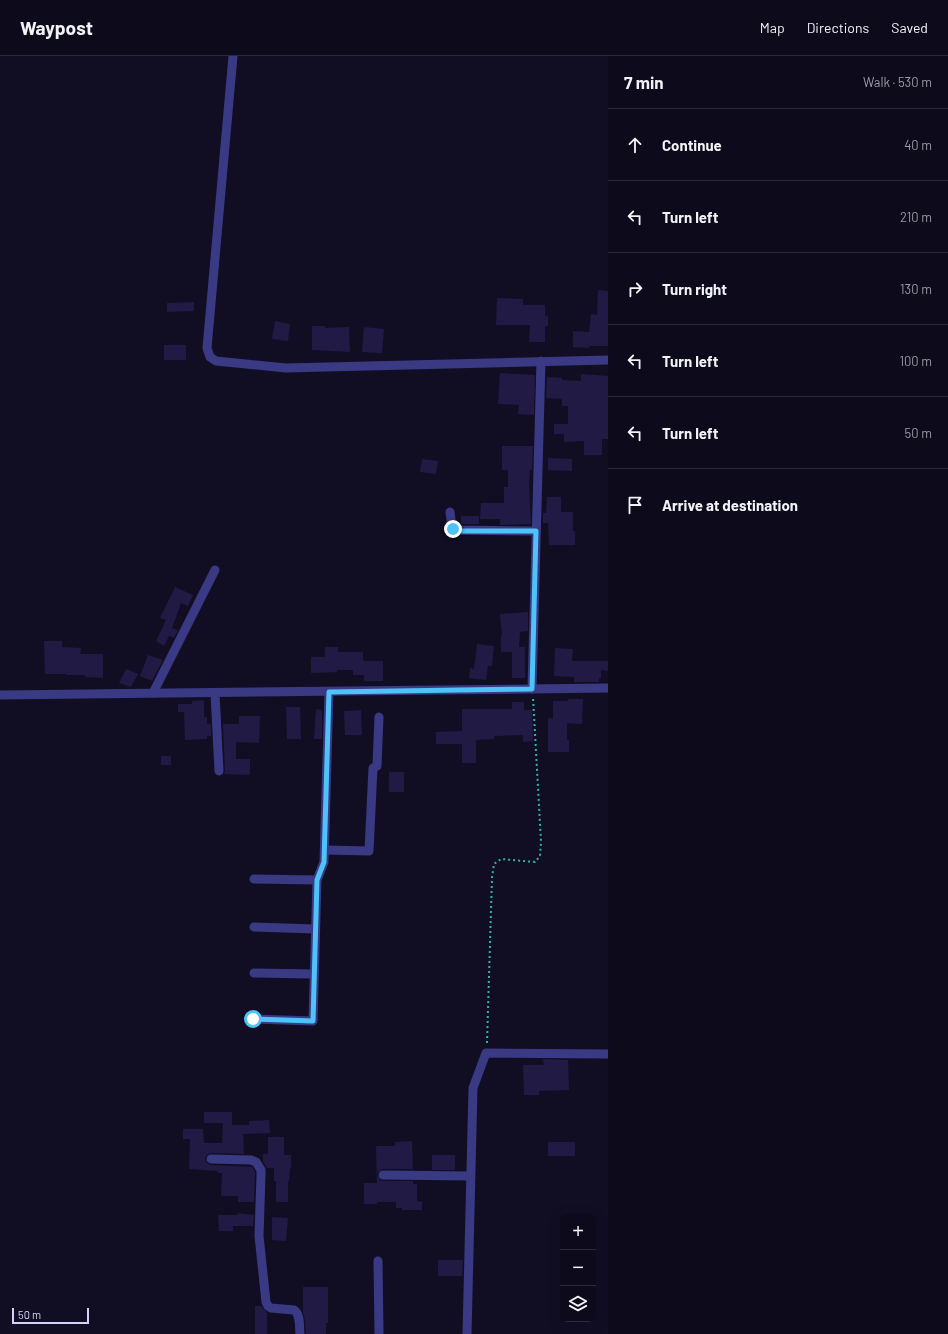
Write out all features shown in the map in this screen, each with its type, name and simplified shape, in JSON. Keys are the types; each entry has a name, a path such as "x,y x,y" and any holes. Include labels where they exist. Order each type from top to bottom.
{"street":[{"path":"233,56 207,348 210,357 216,361 286,368 608,360"},
{"path":"532,689 541,361"},
{"path":"450,512 452,528 455,530 536,531"},
{"path":"153,693 214,570"},
{"path":"0,695 608,688"},
{"path":"253,1019 313,1021 317,880 324,862 325,850 329,692"},
{"path":"214,693 219,770"},
{"path":"325,850 369,851 373,768 377,766 379,717"},
{"path":"254,879 317,880"},
{"path":"254,927 315,929"},
{"path":"254,973 314,974"},
{"path":"467,1334 473,1088 486,1052 608,1054"},
{"path":"211,1159 251,1160 256,1162 261,1170 262,1198 259,1236 266,1302 271,1308 294,1310 297,1312 299,1315 300,1334"},
{"path":"383,1175 470,1176"},
{"path":"378,1261 379,1334"}],"path":[{"path":"486,1052 492,877 494,864 501,859 535,862 540,856 541,842 532,689"}],"building":[{"path":"598,290 608,291 608,346 589,346 589,348 573,347 573,331 589,332 591,314 597,315"},
{"path":"497,298 523,299 523,305 545,305 545,316 548,316 548,326 545,326 545,342 529,342 530,325 496,325"},
{"path":"194,302 194,311 167,312 167,303"},
{"path":"275,321 290,324 288,341 272,339"},
{"path":"312,326 325,326 325,328 349,327 350,352 312,350"},
{"path":"364,327 384,329 382,353 362,352"},
{"path":"164,345 186,345 186,360 164,360"},
{"path":"500,373 535,375 534,415 518,414 519,405 498,404"},
{"path":"581,374 608,376 608,439 602,439 602,455 584,455 584,441 564,442 564,434 554,434 554,424 568,424 568,406 562,406 562,399 546,398 547,377 562,378 562,380 581,381"},
{"path":"502,446 533,446 532,470 530,470 529,484 531,524 500,525 500,519 480,519 481,503 504,503 504,487 508,487 508,470 502,470"},
{"path":"548,458 572,459 572,471 548,470"},
{"path":"422,459 438,461 436,474 420,472"},
{"path":"547,497 561,497 561,512 573,512 575,545 549,545 548,523 543,523 543,513 546,513"},
{"path":"461,516 479,516 479,524 461,524"},
{"path":"175,587 193,595 188,606 181,603 172,628 178,630 174,638 169,636 164,646 156,641 166,620 160,618"},
{"path":"528,612 528,631 520,632 519,647 525,647 525,678 512,678 512,652 501,652 502,636 500,614"},
{"path":"44,641 62,641 62,647 81,648 80,654 103,654 103,678 85,677 85,675 45,674"},
{"path":"477,644 494,646 492,666 488,666 486,680 469,678 470,668 474,669"},
{"path":"325,647 338,647 338,652 363,652 363,661 383,661 383,681 364,681 364,675 353,675 353,670 311,673 311,657 325,657"},
{"path":"555,648 573,649 572,661 608,661 608,671 601,670 601,678 599,678 599,682 574,682 574,677 554,676"},
{"path":"148,655 163,660 152,681 140,676"},
{"path":"126,669 138,674 131,687 119,683"},
{"path":"568,699 583,699 582,724 567,723 569,752 548,752 548,718 553,719 553,701 568,701"},
{"path":"204,700 204,717 207,717 207,724 211,724 211,736 207,736 207,739 185,740 184,712 178,712 178,704 192,704 192,701"},
{"path":"512,702 524,702 524,710 532,710 533,741 523,742 523,735 494,736 494,739 476,740 476,763 462,763 462,744 436,744 436,732 462,731 462,709 512,709"},
{"path":"286,707 300,707 301,739 287,739"},
{"path":"316,709 322,710 322,739 314,739"},
{"path":"361,710 362,735 345,735 344,711"},
{"path":"239,716 260,716 259,743 236,742 236,759 250,759 250,775 224,774 223,724 239,724"},
{"path":"161,756 171,756 171,765 161,765"},
{"path":"389,772 404,772 404,792 389,792"},
{"path":"543,1059 568,1060 569,1090 539,1091 539,1095 524,1095 523,1065 544,1065"},
{"path":"204,1112 232,1112 232,1125 249,1125 249,1121 269,1120 270,1133 243,1134 244,1154 211,1153 205,1158 206,1162 210,1165 252,1167 255,1172 254,1202 238,1202 238,1196 221,1196 222,1173 218,1173 218,1171 189,1169 190,1139 183,1139 183,1129 203,1129 204,1143 222,1143 223,1123 204,1123"},
{"path":"268,1137 284,1137 284,1155 291,1155 291,1168 288,1181 288,1202 276,1202 276,1181 274,1181 274,1168 267,1168 263,1162 263,1154 268,1154"},
{"path":"412,1141 413,1169 383,1169 378,1172 377,1175 380,1180 383,1181 413,1181 413,1184 417,1184 417,1201 422,1202 422,1210 402,1210 402,1208 396,1208 396,1202 364,1204 364,1183 377,1183 376,1146 395,1146 395,1142"},
{"path":"548,1142 575,1142 575,1156 548,1156"},
{"path":"432,1155 455,1155 455,1170 432,1170"},
{"path":"238,1213 254,1215 253,1226 233,1226 233,1231 219,1231 218,1215 237,1215"},
{"path":"272,1217 288,1218 286,1241 272,1240"},
{"path":"438,1260 463,1260 462,1276 438,1276"},
{"path":"303,1287 328,1287 328,1323 326,1323 326,1334 306,1334 303,1312"},
{"path":"255,1306 261,1306 267,1313 267,1334 255,1334"}],"route":[{"path":"253,1019 313,1021 317,880 324,862 329,692 532,689 536,531 457,531 453,529"}]}
